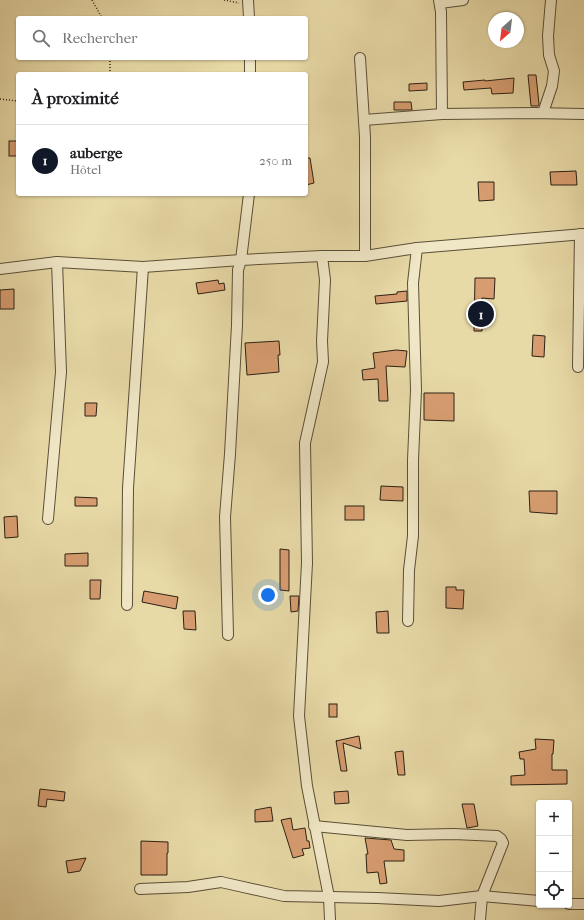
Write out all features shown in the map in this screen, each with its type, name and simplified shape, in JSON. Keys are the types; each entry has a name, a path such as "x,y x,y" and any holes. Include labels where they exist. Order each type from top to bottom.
{"street":[{"path":"442,114 440,1 463,0"},
{"path":"543,113 552,86 554,71 549,55 548,36 551,0"},
{"path":"248,2 249,16"},
{"path":"360,58 364,120 365,256"},
{"path":"250,60 250,72"},
{"path":"364,120 442,114 584,114"},
{"path":"228,635 225,517 237,325 238,270 241,260 249,196"},
{"path":"0,269 57,262 143,267 241,260 322,256 365,256 417,248 582,234 578,367"},
{"path":"408,621 409,570 413,536 413,460 416,390 413,283 417,248"},
{"path":"322,256 325,280 322,341 323,362 305,443 307,563 298,716 307,786 329,897 330,920"},
{"path":"48,519 61,372 57,262"},
{"path":"127,605 128,488 143,267"},
{"path":"314,826 407,835 454,834 497,836 503,843 482,896 480,920"},
{"path":"140,889 188,887 221,882 284,896 439,901 482,896 536,902"},
{"path":"572,904 584,904"}],"path":[{"path":"92,0 101,16"},
{"path":"224,0 248,2"},
{"path":"110,60 110,72"},
{"path":"0,99 16,101"}],"building":[{"path":"528,75 536,75 538,106 531,106"},
{"path":"514,78 513,93 492,94 491,88 464,90 463,82"},
{"path":"427,83 427,90 409,91 409,84"},
{"path":"394,102 411,102 412,110 394,110"},
{"path":"9,141 16,141 16,156 9,156"},
{"path":"308,158 310,158 314,183 308,184"},
{"path":"576,171 577,185 551,185 550,172"},
{"path":"478,182 494,182 494,200 479,201"},
{"path":"475,278 495,278 494,299 482,298 482,331 474,331"},
{"path":"218,280 219,284 224,283 225,290 198,294 196,283"},
{"path":"14,289 14,309 0,309 0,290"},
{"path":"407,291 407,301 376,304 375,296 397,294 397,292"},
{"path":"533,335 545,336 544,357 532,356"},
{"path":"279,341 279,372 247,375 245,343"},
{"path":"396,350 407,351 405,367 386,366 388,401 379,401 378,379 363,380 362,370 375,368 373,353"},
{"path":"424,393 454,393 454,421 424,420"},
{"path":"85,403 97,403 96,416 85,416"},
{"path":"381,486 403,487 403,501 380,500"},
{"path":"529,491 557,491 557,514 530,512"},
{"path":"75,497 97,498 97,506 75,506"},
{"path":"345,506 364,506 364,520 345,520"},
{"path":"17,516 18,537 5,538 4,517"},
{"path":"280,549 289,550 289,591 280,590"},
{"path":"88,553 88,566 65,566 65,554"},
{"path":"90,580 101,580 100,599 90,599"},
{"path":"446,587 456,587 456,590 464,590 463,609 446,608"},
{"path":"144,591 178,597 176,609 142,602"},
{"path":"290,596 299,596 298,611 291,612"},
{"path":"183,611 195,611 196,630 184,629"},
{"path":"388,611 389,633 377,633 376,612"},
{"path":"329,704 337,704 337,717 329,717"},
{"path":"359,736 361,749 343,743 347,771 341,771 336,741"},
{"path":"535,739 554,740 552,770 567,770 567,784 511,785 511,776 525,775 524,759 520,759 519,752 536,749"},
{"path":"403,751 405,775 398,775 395,752"},
{"path":"40,789 65,792 64,801 47,799 46,807 38,806"},
{"path":"348,791 349,803 335,804 334,792"},
{"path":"462,804 474,804 478,826 467,828"},
{"path":"271,807 273,821 255,822 255,810"},
{"path":"291,818 293,830 305,828 307,841 309,841 310,848 302,849 304,855 293,858 281,820"},
{"path":"365,838 391,840 394,849 404,850 404,861 384,861 387,883 380,884 378,872 367,873 366,854 368,854"},
{"path":"141,841 168,842 167,875 141,875"},
{"path":"86,858 80,871 68,873 66,861"}],"place":[{"name":"auberge","path":"481,314"}]}
